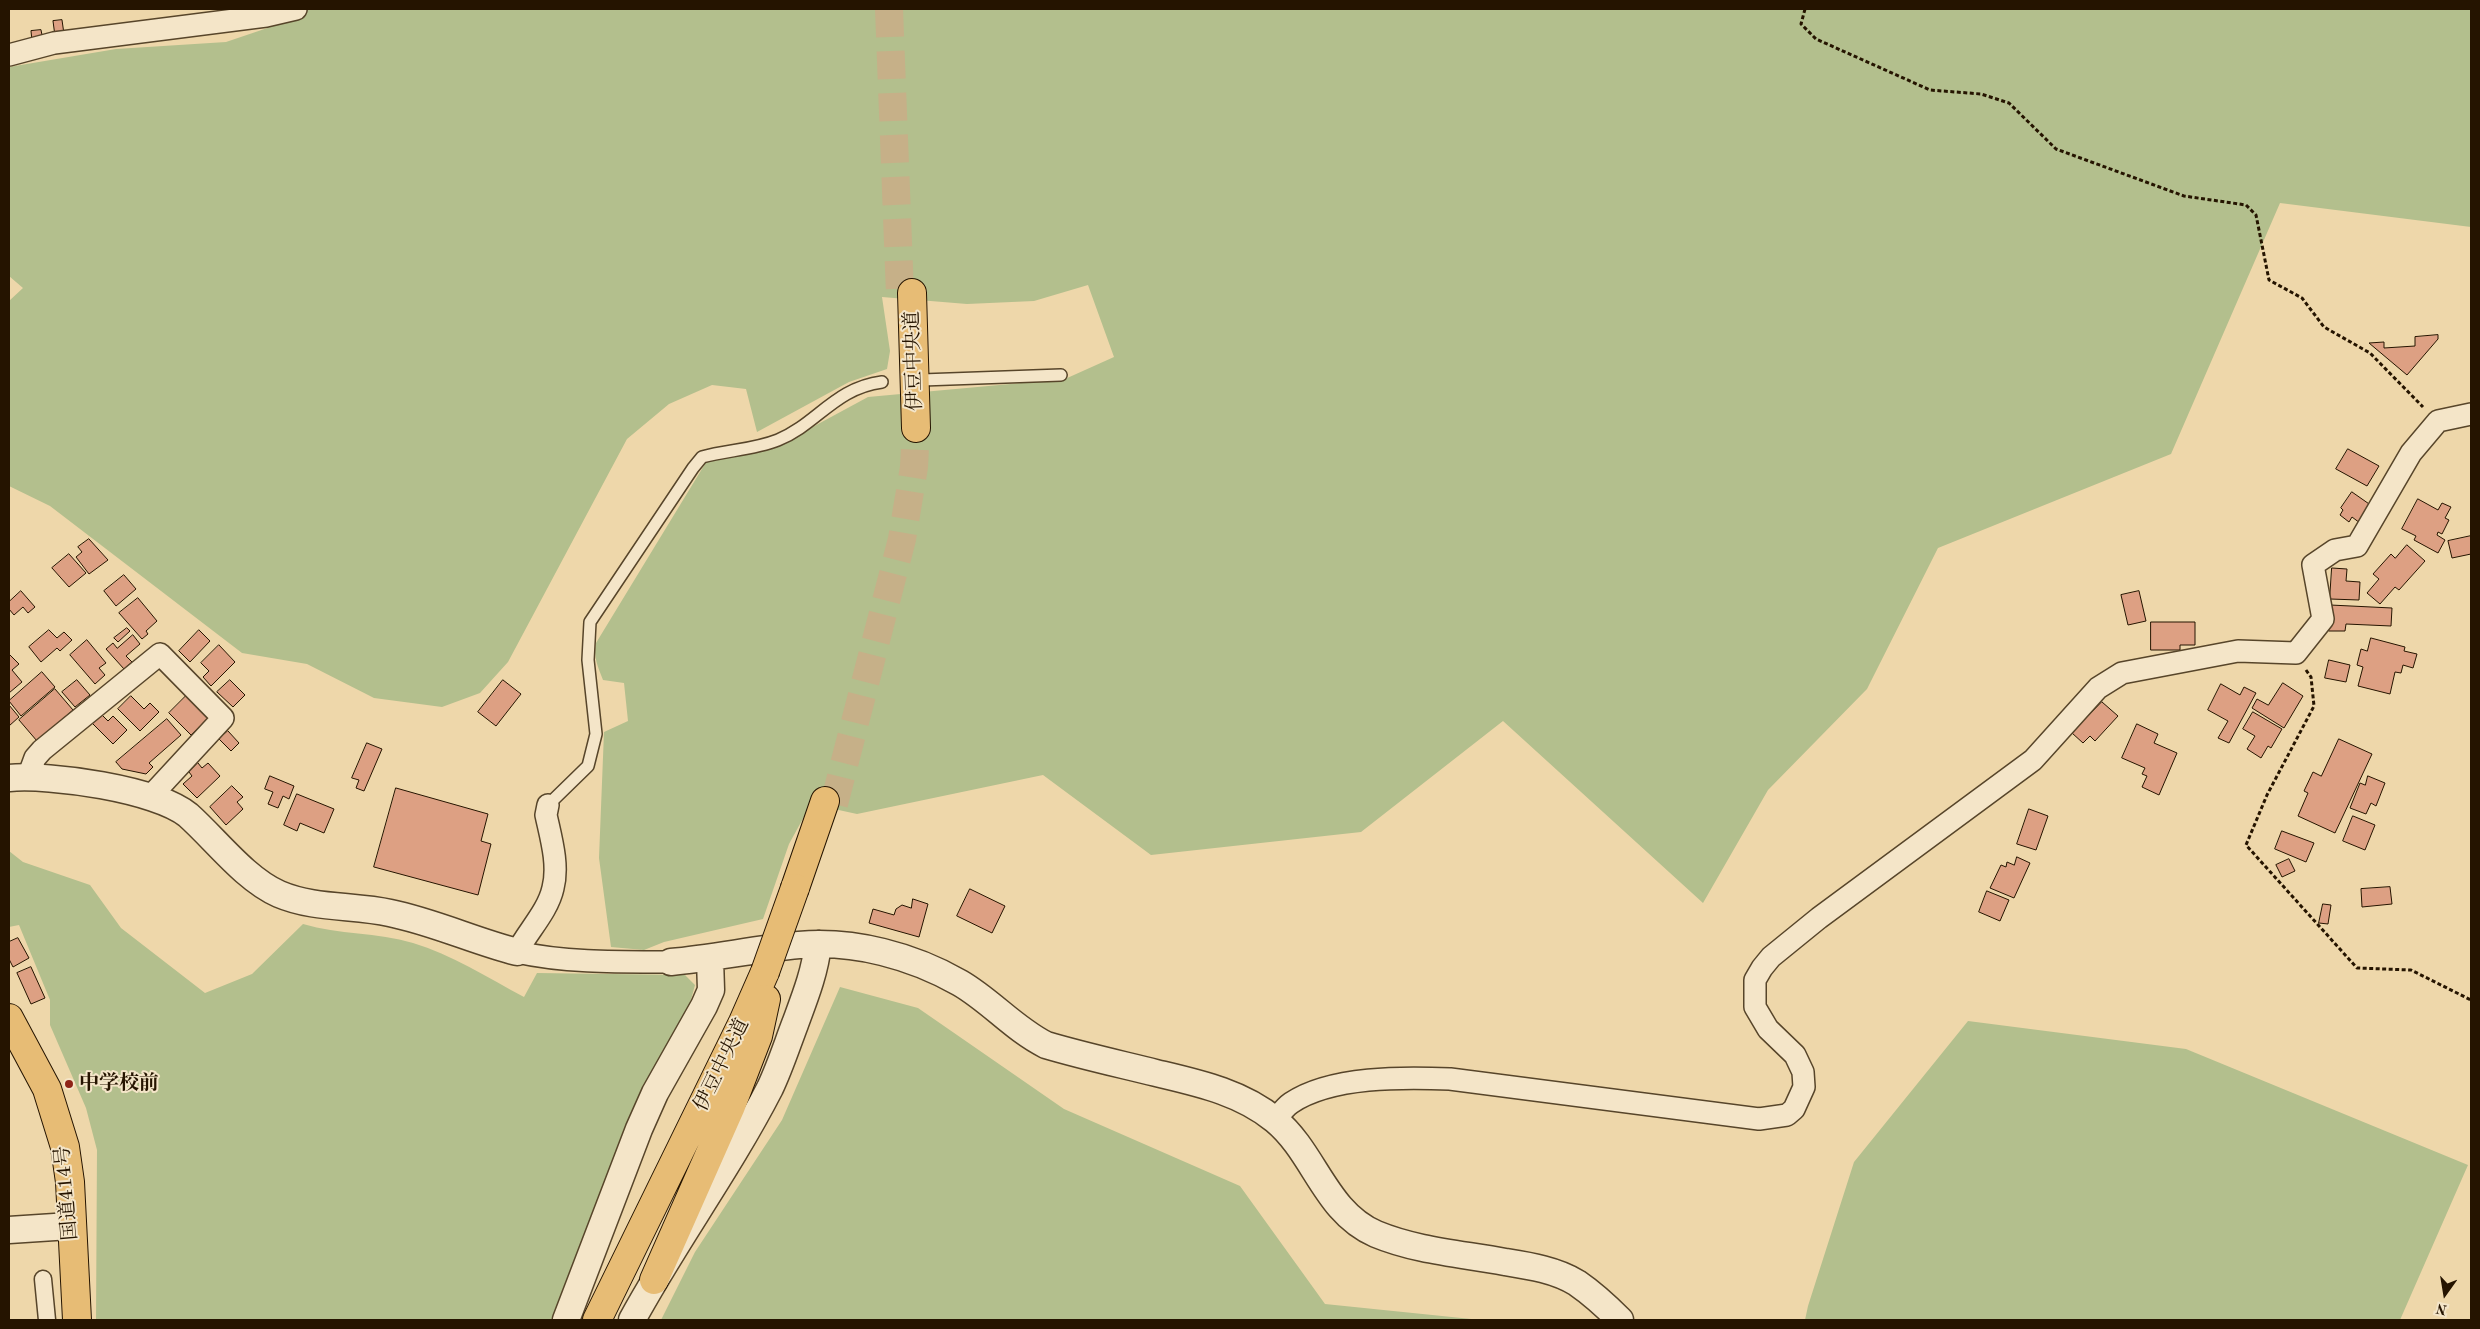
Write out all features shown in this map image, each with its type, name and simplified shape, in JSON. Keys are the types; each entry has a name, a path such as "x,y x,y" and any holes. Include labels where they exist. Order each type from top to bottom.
{"highway":[{"name":"伊豆中央道","path":"906,294 911,428"},
{"name":"伊豆中央道","path":"608,1320 769,978 830,802"},
{"name":"伊豆中央道","path":"597,1320 769,978"},
{"path":"654,1280 741,1080 758,1036 769,978"},
{"name":"国道414号","path":"9,1018 47,1089 65,1147 70,1182 70,1226 77,1320"},
{"path":"581,1320 649,1193 700,1112"}],"street":[{"path":"9,55 54,43 266,16 296,9"},
{"path":"1275,1120 1289,1104 1315,1090 1394,1078 1416,1077 1450,1079 1619,1103 1760,1119 1787,1115 1794,1109 1802,1092 1803,1072 1795,1055 1768,1029 1755,1006 1755,980 1771,957 1819,918 2033,760 2108,679 2128,671 2238,651 2296,653 2323,619 2313,565 2336,550 2357,546 2411,453 2438,421 2471,414"},
{"path":"18,778 32,765 42,750 160,654 223,718 150,797"},
{"path":"18,778 124,789 150,797 169,804 186,814 244,869 276,893 309,902 350,909 387,912 419,919 517,952 546,957 671,962 710,959 818,944 854,946 884,952 935,970 962,984 1029,1037 1046,1045 1213,1087 1250,1104 1275,1120 1297,1144 1332,1199 1353,1221 1375,1233 1405,1244 1532,1266 1555,1273 1577,1283 1604,1304 1620,1320"},
{"path":"517,952 546,905 553,889 555,874 546,815 548,806"},
{"path":"632,1320 770,1087 810,985 818,944"},
{"path":"566,1320 638,1129 655,1093 704,1006 710,990 710,959"},
{"path":"9,1230 70,1226"},
{"path":"43,1279 47,1320"}],"lane":[{"path":"922,380 1061,375"},
{"path":"548,806 588,766 596,734 588,660 590,622 693,468 702,457 749,449 779,439 845,393 882,382"}],"path":[{"path":"1805,9 1801,24 1816,39 1930,90 1981,94 2009,103 2056,150 2184,196 2246,205 2256,215 2269,280 2302,298 2324,328 2370,353 2438,421"},
{"path":"2296,653 2310,677 2314,706 2266,795 2246,846 2357,968 2412,970 2471,1000"}],"green space":[{"path":"302,9 2471,9 2471,227 2280,203 2171,454 1938,548 1867,689 1768,790 1703,903 1503,721 1361,832 1151,855 1043,775 857,814 811,804 789,844 763,919 664,942 644,950 611,947 599,858 604,732 628,721 624,683 603,680 595,648 596,643 708,459 783,443 868,397 1065,379 1114,357 1088,285 1034,301 967,304 882,297 890,351 887,369 849,382 757,432 746,389 712,385 669,404 627,439 508,662 480,693 442,707 374,698 307,664 242,653 50,506 9,486 9,301 23,288 9,276 9,67 116,49 226,42 300,17"},
{"path":"9,851 23,862 90,885 121,928 205,993 252,974 303,924 317,928 399,939 413,943 441,953 524,997 537,973 685,975 695,985 689,1007 616,1156 553,1320 96,1320 97,1150 86,1108 50,1025 50,1000 19,925 9,927"},
{"path":"840,987 918,1008 1064,1109 1240,1186 1325,1304 1481,1320 661,1320 695,1252 782,1120"},
{"path":"1968,1021 2186,1049 2468,1165 2400,1320 1805,1320 1854,1162"}],"building":[{"path":"62,20 64,34 55,36 53,21"},
{"path":"41,30 43,40 32,41 31,31"},
{"path":"2438,335 2438,339 2407,375 2369,343 2384,342 2384,348 2415,346 2415,337"},
{"path":"2348,449 2379,466 2367,486 2336,469"},
{"path":"2352,492 2372,506 2360,523 2352,517 2349,522 2340,515 2343,510 2341,508"},
{"path":"2418,499 2438,510 2442,503 2451,507 2445,518 2449,520 2442,534 2438,532 2437,535 2445,540 2438,553 2414,540 2416,536 2402,529"},
{"path":"2471,536 2471,554 2452,558 2448,541"},
{"path":"89,539 108,560 89,574 76,557 82,552 78,547"},
{"path":"2407,545 2425,561 2399,590 2395,587 2380,604 2367,593 2379,579 2373,574 2391,554 2395,558"},
{"path":"69,554 86,573 69,587 52,568"},
{"path":"2332,568 2347,569 2346,581 2360,582 2359,600 2330,599"},
{"path":"124,575 136,589 116,606 104,591"},
{"path":"21,591 35,607 28,613 23,607 14,615 9,609 9,602"},
{"path":"2139,591 2146,621 2128,625 2121,595"},
{"path":"138,598 157,621 146,631 148,634 142,639 119,613"},
{"path":"2330,605 2392,608 2391,626 2346,624 2345,631 2329,631"},
{"path":"2151,622 2195,622 2195,645 2180,645 2180,650 2151,650"},
{"path":"127,628 130,631 118,642 114,638"},
{"path":"49,630 57,638 64,632 72,640 60,651 57,648 41,662 29,647"},
{"path":"199,630 210,641 190,662 179,651"},
{"path":"133,635 140,644 126,656 132,662 124,669 106,649 113,643 117,648"},
{"path":"2371,638 2405,647 2404,651 2417,654 2413,668 2403,665 2401,673 2395,672 2390,694 2358,686 2363,667 2357,665 2361,649 2367,651"},
{"path":"87,640 106,663 99,668 105,675 95,684 70,655"},
{"path":"219,645 235,662 211,686 203,677 209,671 201,663"},
{"path":"9,654 19,664 12,670 22,682 9,693"},
{"path":"2329,660 2350,665 2346,682 2325,678"},
{"path":"42,672 55,687 21,716 9,701"},
{"path":"77,680 90,695 75,707 62,692"},
{"path":"230,680 245,695 233,707 217,692"},
{"path":"503,680 521,694 496,726 478,712"},
{"path":"2283,683 2303,696 2284,728 2252,708 2257,699 2268,705"},
{"path":"2221,684 2240,695 2244,687 2256,693 2229,743 2218,738 2228,721 2208,710"},
{"path":"55,689 73,710 37,741 19,720"},
{"path":"131,696 144,709 150,703 159,712 140,731 118,709"},
{"path":"186,696 208,718 191,735 169,713"},
{"path":"2102,702 2118,716 2095,741 2090,736 2083,743 2072,733"},
{"path":"9,705 19,717 9,726"},
{"path":"2253,712 2282,729 2271,748 2268,746 2261,758 2247,749 2255,736 2243,729"},
{"path":"101,714 108,721 113,716 127,730 113,744 92,723"},
{"path":"167,719 181,735 149,763 153,767 146,774 122,769 116,762"},
{"path":"2137,724 2158,734 2154,743 2177,753 2159,795 2142,787 2147,776 2142,774 2145,768 2122,758"},
{"path":"228,731 239,743 231,751 219,739"},
{"path":"2339,739 2372,754 2335,833 2298,816 2308,793 2304,791 2313,772 2321,776"},
{"path":"367,743 382,749 364,791 356,788 359,780 352,778"},
{"path":"198,763 202,768 208,763 220,776 197,798 183,784 192,776 189,772"},
{"path":"270,776 294,786 289,799 283,796 278,808 268,804 273,792 265,789"},
{"path":"2368,776 2385,783 2376,806 2371,803 2366,814 2350,808 2360,783 2365,785"},
{"path":"232,786 243,797 237,802 243,809 226,825 210,807"},
{"path":"396,788 488,814 481,841 491,844 478,895 374,867"},
{"path":"297,794 334,809 324,833 300,823 297,831 284,825"},
{"path":"2029,809 2048,816 2036,850 2017,844"},
{"path":"2353,816 2375,825 2365,850 2343,841"},
{"path":"2282,831 2314,843 2306,862 2275,849"},
{"path":"2017,857 2030,863 2014,898 1990,888 2001,865 2006,867 2007,862 2014,865"},
{"path":"2289,859 2295,871 2282,877 2276,865"},
{"path":"2390,887 2392,904 2362,907 2361,889"},
{"path":"970,889 1005,906 992,933 957,916"},
{"path":"1987,891 2009,900 2000,921 1979,912"},
{"path":"913,899 928,904 919,937 869,923 873,909 894,915 896,909 902,905 911,908"},
{"path":"2323,904 2331,905 2328,924 2319,923"},
{"path":"18,938 29,958 13,967 9,959 9,942"},
{"path":"31,967 45,998 31,1004 17,973"}],"tunnel":[{"path":"889,9 900,294"},
{"path":"834,804 902,539 914,467 916,428"}],"place":[{"name":"中学校前","path":"69,1084"}]}
